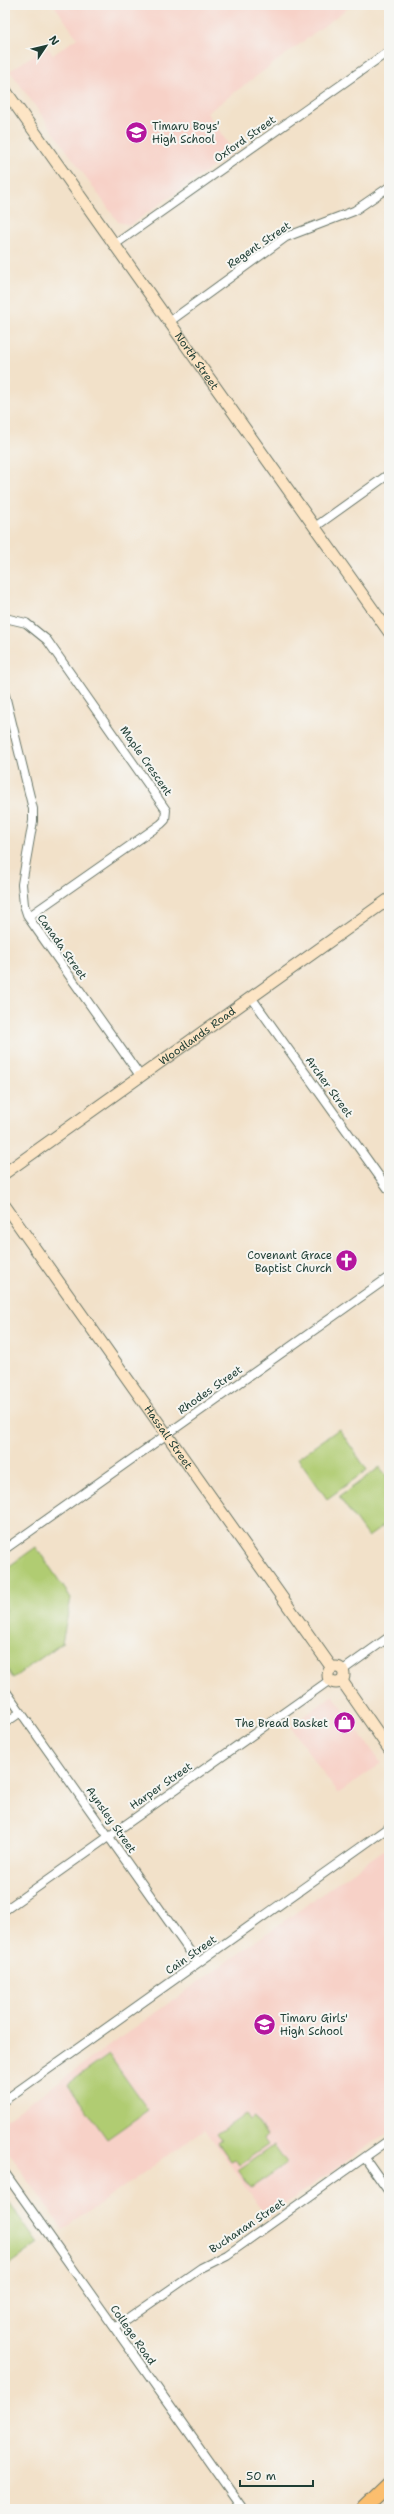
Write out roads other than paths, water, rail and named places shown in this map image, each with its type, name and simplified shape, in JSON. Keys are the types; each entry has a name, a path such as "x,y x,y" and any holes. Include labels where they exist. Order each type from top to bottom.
{"highway":[{"path":"364,2509 389,2485"}],"street":[{"name":"Oxford Street","path":"114,245 389,51"},
{"name":"North Street","path":"5,90 389,632"},
{"name":"Regent Street","path":"169,322 286,237 354,211 389,187"},
{"path":"315,527 389,474"},
{"name":"Maple Crescent","path":"5,618 26,623 47,640 166,810 165,820 161,824 28,917"},
{"name":"Canada Street","path":"5,695 33,809 33,821 22,884 24,905 28,917 141,1077"},
{"name":"Woodlands Road","path":"5,1173 389,899"},
{"name":"Archer Street","path":"251,997 389,1190"},
{"name":"Hassall Street","path":"5,1206 167,1435 339,1673 389,1749"},
{"name":"Rhodes Street","path":"5,1549 389,1277"},
{"path":"330,1680 329,1672 339,1673 389,1637"},
{"name":"Harper Street","path":"5,1910 330,1680"},
{"name":"Aynsley Street","path":"5,1690 198,1963"},
{"path":"5,1723 20,1712"},
{"name":"Cain Street","path":"5,2100 389,1827"},
{"name":"Buchanan Street","path":"115,2328 201,2268 227,2255 389,2140"},
{"path":"364,2158 389,2192"},
{"name":"College Road","path":"5,2173 243,2509"}],"place":[{"name":"Timaru Boys' High School","path":"137,132"},
{"name":"Covenant Grace Baptist Church","path":"347,1261"},
{"name":"The Bread Basket","path":"344,1723"},
{"name":"Timaru Girls' High School","path":"264,2024"}]}
